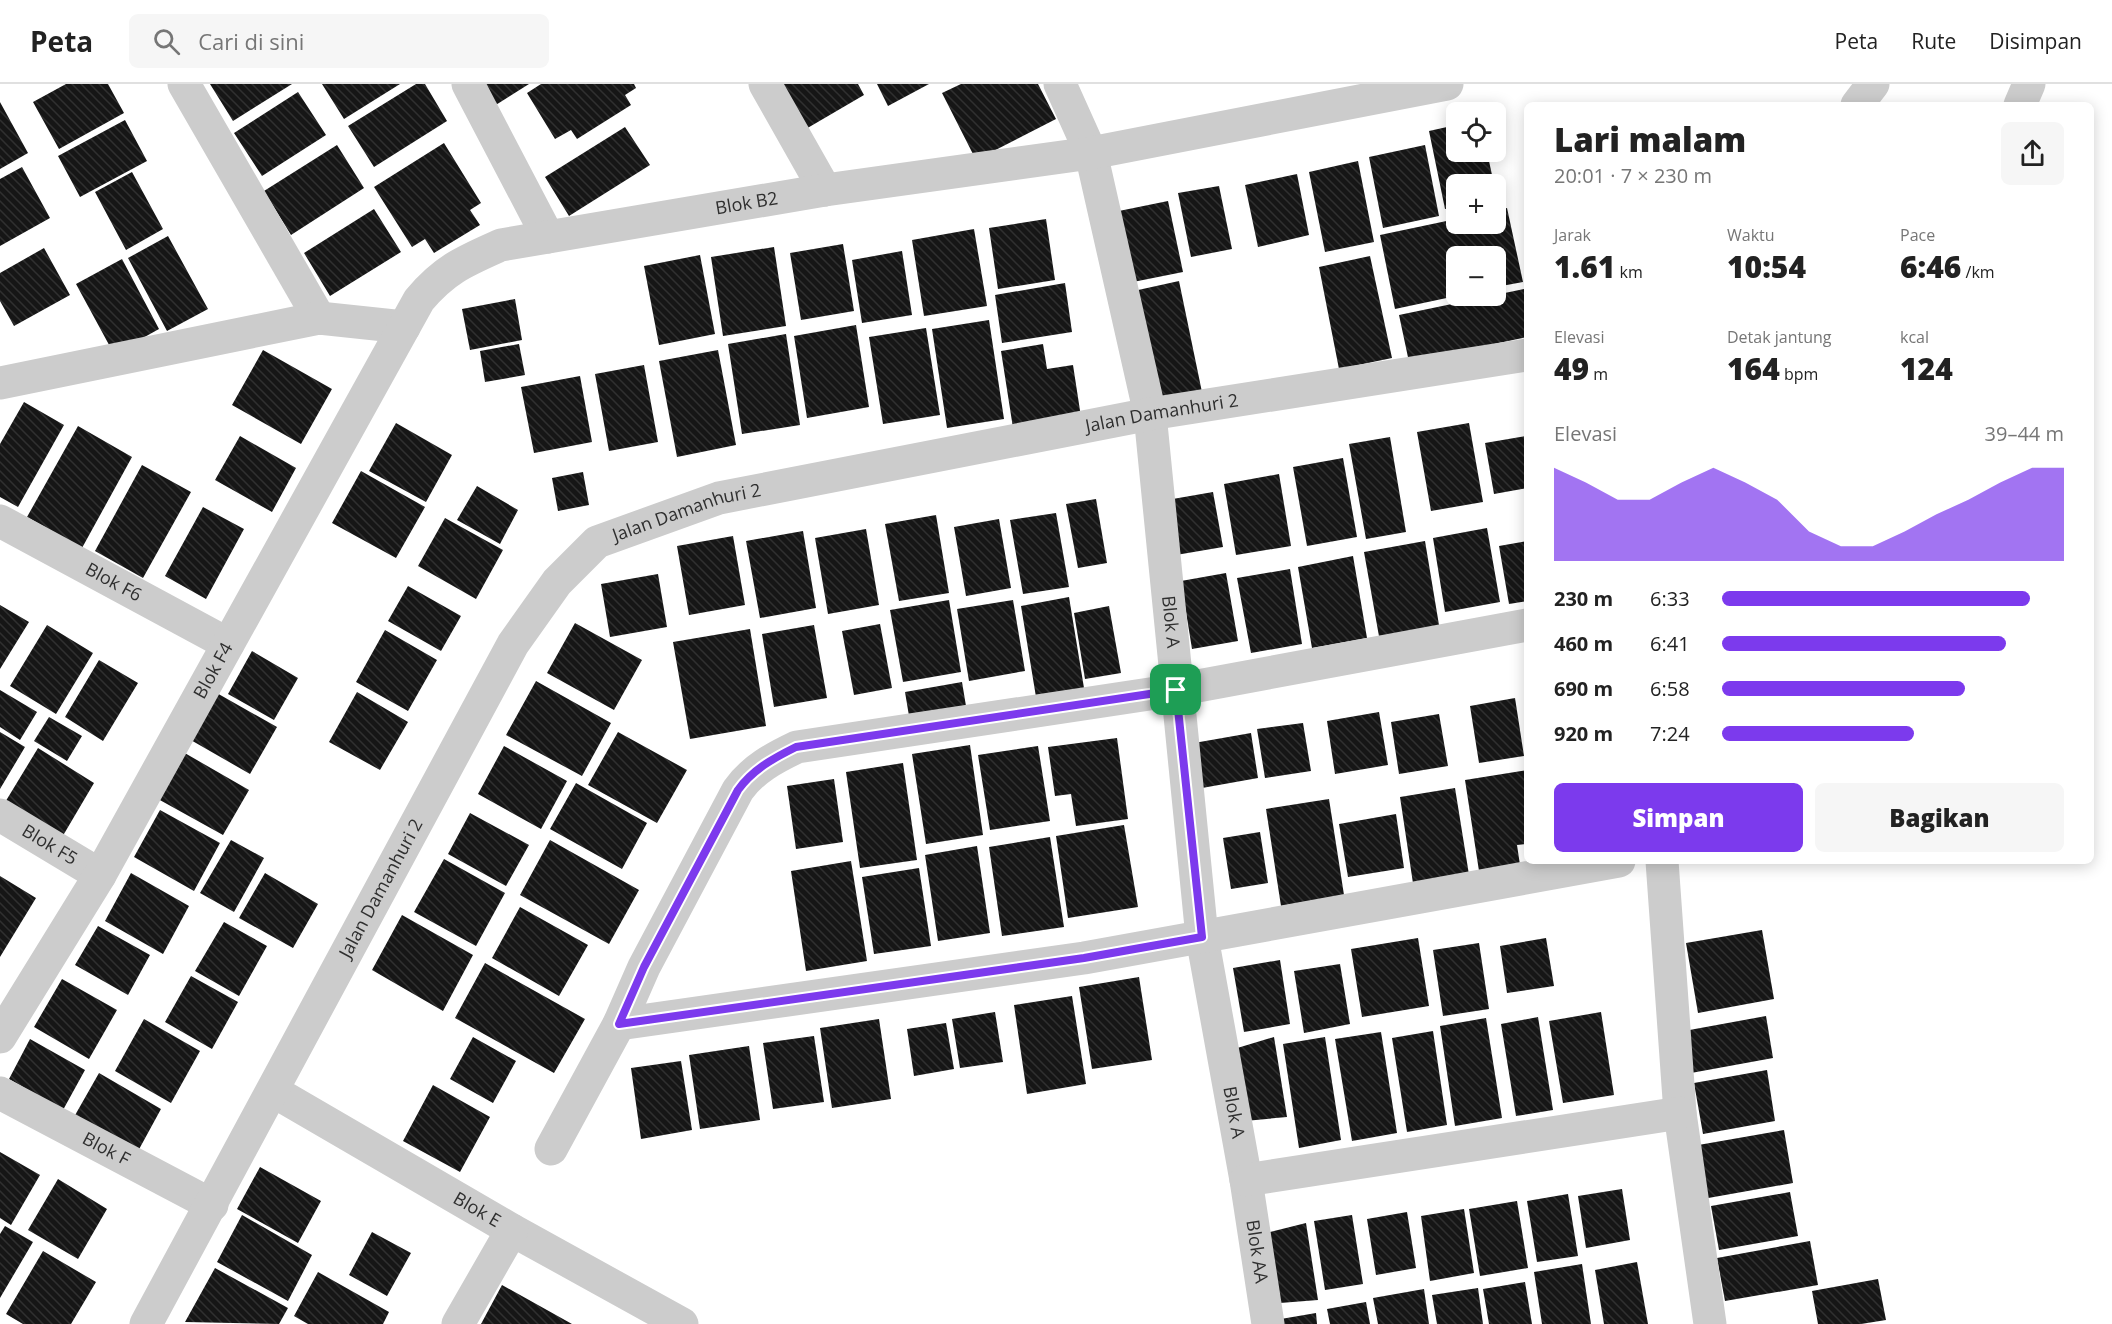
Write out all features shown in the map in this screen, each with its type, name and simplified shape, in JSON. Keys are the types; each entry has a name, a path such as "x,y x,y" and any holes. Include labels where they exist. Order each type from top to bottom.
{"street":[{"path":"184,84 319,318"},
{"path":"468,84 548,237"},
{"path":"765,84 825,190"},
{"name":"Blok A","path":"1060,84 1091,153 1150,414 1202,937 1246,1180"},
{"name":"Blok B2","path":"412,314 437,278 468,259 501,245 708,212 825,190 1091,153 1447,84"},
{"path":"1859,102 1873,84"},
{"path":"2021,102 2029,84"},
{"path":"4,373 319,318 412,314"},
{"name":"Blok F4","path":"0,1037 100,875 412,314"},
{"name":"Jalan Damanhuri 2","path":"146,1324 513,644 557,582 597,542 718,498 1150,414 1524,355"},
{"name":"Blok F6","path":"0,521 228,644"},
{"path":"551,1149 619,1024 644,967 738,790 746,778 769,761 796,747 1176,690 1524,626"},
{"name":"Blok F5","path":"0,815 100,875"},
{"path":"619,1024 1084,958 1603,864"},
{"path":"1662,864 1680,1113 1710,1324"},
{"name":"Blok E","path":"273,1091 512,1230 682,1324"},
{"name":"Blok F","path":"0,1093 212,1205"},
{"path":"1246,1180 1680,1113"},
{"name":"Blok AA","path":"1246,1180 1268,1324"},
{"path":"458,1324 512,1230"}],"building":[{"path":"66,84 108,84 124,113 59,149 33,102"},
{"path":"210,84 292,84 233,121"},
{"path":"322,84 400,84 344,119"},
{"path":"416,84 425,84 447,121 374,167 348,126"},
{"path":"476,84 529,84 491,108"},
{"path":"541,84 634,84 636,88 625,95 631,105 577,139 571,130 555,139 527,93"},
{"path":"772,84 858,84 864,95 799,133"},
{"path":"877,84 929,84 888,106"},
{"path":"961,84 1038,84 1056,119 976,160 942,93"},
{"path":"298,92 326,135 262,176 234,133"},
{"path":"0,102 28,153 0,169"},
{"path":"125,120 147,161 80,197 58,156"},
{"path":"625,127 650,165 569,216 545,177"},
{"path":"1446,127 1446,162 1489,162 1492,174 1446,174 1446,209 1445,209 1429,131"},
{"path":"444,143 481,203 470,210 480,225 434,253 425,239 412,247 374,187"},
{"path":"337,145 364,188 291,235 264,191"},
{"path":"1425,145 1439,216 1383,228 1369,157"},
{"path":"1358,161 1374,242 1325,252 1309,172"},
{"path":"22,167 50,218 0,246 0,179"},
{"path":"132,172 163,229 126,250 95,192"},
{"path":"1297,174 1309,235 1258,247 1245,185"},
{"path":"1219,186 1232,249 1191,257 1178,193"},
{"path":"1168,201 1183,272 1128,283 1114,212"},
{"path":"1506,208 1523,282 1506,285 1506,246 1446,246 1446,298 1395,309 1380,235 1446,221 1446,234 1506,234"},
{"path":"374,209 401,252 330,296 304,253"},
{"path":"1046,219 1055,280 998,289 989,228"},
{"path":"974,229 987,306 924,316 912,240"},
{"path":"168,236 208,309 167,331 128,258"},
{"path":"843,244 854,311 801,320 790,253"},
{"path":"774,247 786,326 723,336 711,257"},
{"path":"44,248 70,295 14,326 0,301 0,273"},
{"path":"902,251 912,315 862,323 852,260"},
{"path":"700,255 715,334 659,345 644,266"},
{"path":"1370,256 1392,358 1339,369 1319,267"},
{"path":"122,259 159,329 114,354 76,284"},
{"path":"1179,281 1203,397 1152,408 1129,292"},
{"path":"1065,283 1072,332 1002,343 995,295"},
{"path":"1524,289 1524,338 1409,362 1399,315 1446,305 1506,306 1506,293"},
{"path":"515,299 522,340 470,350 462,309"},
{"path":"989,320 1004,419 947,428 932,329"},
{"path":"856,325 869,407 807,418 794,336"},
{"path":"926,328 940,415 883,424 869,337"},
{"path":"786,334 800,425 742,434 728,344"},
{"path":"519,344 525,375 485,382 480,351"},
{"path":"1043,344 1047,369 1073,365 1081,417 1013,428 1001,351"},
{"path":"263,350 332,389 301,444 232,405"},
{"path":"718,350 736,445 677,457 659,361"},
{"path":"644,365 658,442 609,451 595,374"},
{"path":"580,376 592,442 534,453 521,387"},
{"path":"24,402 64,425 18,507 0,497 0,444"},
{"path":"396,423 452,455 426,502 369,471"},
{"path":"1469,423 1483,502 1431,511 1417,432"},
{"path":"78,426 132,457 82,548 27,517"},
{"path":"240,436 296,468 272,512 215,480"},
{"path":"1524,436 1524,489 1494,494 1485,443"},
{"path":"1390,437 1406,532 1366,539 1349,444"},
{"path":"1343,458 1357,537 1307,546 1293,467"},
{"path":"142,465 191,492 143,578 95,551"},
{"path":"361,471 425,507 396,558 332,523"},
{"path":"583,472 589,505 558,511 552,478"},
{"path":"1279,474 1291,546 1236,555 1224,484"},
{"path":"477,486 518,510 500,544 457,520"},
{"path":"1213,492 1223,547 1176,555 1167,500"},
{"path":"1096,499 1107,563 1078,568 1066,504"},
{"path":"203,507 244,529 206,599 165,576"},
{"path":"1056,513 1069,587 1023,594 1010,520"},
{"path":"936,515 949,593 899,601 885,524"},
{"path":"445,518 503,550 476,599 418,566"},
{"path":"999,519 1011,588 966,596 954,527"},
{"path":"1487,528 1500,602 1445,612 1433,538"},
{"path":"866,529 879,605 828,614 815,538"},
{"path":"803,531 816,608 760,618 746,541"},
{"path":"733,536 745,605 689,615 677,546"},
{"path":"1425,541 1440,631 1380,642 1364,552"},
{"path":"1524,542 1524,602 1509,604 1499,546"},
{"path":"1353,556 1367,638 1312,648 1298,567"},
{"path":"1290,569 1302,644 1251,653 1237,578"},
{"path":"1226,573 1238,641 1192,649 1181,581"},
{"path":"658,574 667,627 610,637 601,584"},
{"path":"408,586 461,616 441,651 388,621"},
{"path":"1069,597 1084,688 1036,697 1021,606"},
{"path":"949,600 961,672 903,682 890,610"},
{"path":"1013,600 1025,671 969,681 957,609"},
{"path":"0,605 29,622 0,669"},
{"path":"1109,606 1121,673 1085,679 1074,613"},
{"path":"575,623 642,660 614,710 547,673"},
{"path":"880,624 892,688 854,695 842,631"},
{"path":"47,625 93,653 56,714 10,686"},
{"path":"814,625 827,698 774,707 762,634"},
{"path":"750,629 766,726 690,739 673,642"},
{"path":"385,630 437,660 408,711 356,682"},
{"path":"252,651 298,678 274,720 228,694"},
{"path":"99,660 138,683 103,741 65,717"},
{"path":"536,681 611,723 582,776 506,735"},
{"path":"962,682 966,706 909,716 905,692"},
{"path":"0,690 37,712 20,740 0,727"},
{"path":"215,692 277,727 250,774 189,739"},
{"path":"357,692 408,722 380,770 329,742"},
{"path":"1515,698 1524,756 1479,763 1470,706"},
{"path":"1379,712 1388,765 1335,774 1327,721"},
{"path":"1439,714 1448,766 1399,774 1391,722"},
{"path":"49,717 82,736 67,761 34,741"},
{"path":"1303,723 1311,771 1265,778 1257,729"},
{"path":"0,732 25,747 0,789"},
{"path":"618,732 687,770 657,823 588,785"},
{"path":"1251,733 1258,778 1202,788 1194,743"},
{"path":"1117,738 1128,819 1076,826 1071,794 1055,796 1048,747"},
{"path":"970,745 983,835 926,844 912,754"},
{"path":"504,746 567,781 541,829 478,794"},
{"path":"1038,746 1050,821 990,830 978,755"},
{"path":"38,748 94,783 61,839 4,804"},
{"path":"183,752 249,790 223,835 158,799"},
{"path":"903,763 917,860 860,868 846,772"},
{"path":"1524,770 1524,844 1517,845 1520,865 1479,871 1465,780"},
{"path":"834,779 843,842 796,849 787,786"},
{"path":"576,783 647,823 622,869 550,829"},
{"path":"1455,788 1470,881 1414,890 1400,797"},
{"path":"1329,799 1344,895 1281,906 1266,809"},
{"path":"160,810 220,843 194,891 134,857"},
{"path":"470,813 529,845 506,886 448,854"},
{"path":"1396,814 1404,868 1348,877 1339,824"},
{"path":"1124,825 1138,907 1068,918 1056,836"},
{"path":"1260,832 1268,883 1231,889 1223,838"},
{"path":"1050,837 1064,927 1002,936 989,847"},
{"path":"231,840 264,858 234,912 200,893"},
{"path":"550,840 639,890 609,944 520,895"},
{"path":"977,846 990,933 938,941 925,855"},
{"path":"444,859 505,893 476,946 414,912"},
{"path":"851,861 867,961 806,971 791,871"},
{"path":"919,868 931,946 874,954 862,877"},
{"path":"131,873 189,906 163,954 105,921"},
{"path":"265,873 318,904 293,948 239,918"},
{"path":"0,876 36,898 0,957"},
{"path":"520,907 588,945 559,996 492,958"},
{"path":"402,915 473,955 443,1011 372,970"},
{"path":"224,922 267,946 239,996 195,971"},
{"path":"98,926 150,955 128,995 75,965"},
{"path":"1762,930 1774,999 1698,1013 1686,943"},
{"path":"1418,938 1429,1006 1362,1017 1351,949"},
{"path":"1546,938 1554,986 1507,993 1500,946"},
{"path":"1479,943 1489,1009 1443,1016 1433,950"},
{"path":"1280,960 1290,1024 1244,1032 1233,968"},
{"path":"485,963 585,1019 554,1073 455,1018"},
{"path":"1340,964 1350,1024 1304,1033 1294,971"},
{"path":"191,976 238,1002 212,1049 165,1022"},
{"path":"1139,977 1152,1060 1092,1069 1079,987"},
{"path":"62,979 117,1010 89,1059 34,1027"},
{"path":"1072,996 1086,1084 1027,1094 1014,1005"},
{"path":"995,1012 1003,1062 960,1068 952,1019"},
{"path":"1601,1012 1614,1095 1563,1103 1549,1021"},
{"path":"1766,1016 1773,1058 1691,1073 1684,1031"},
{"path":"1538,1017 1553,1110 1516,1116 1501,1024"},
{"path":"1486,1018 1502,1118 1455,1126 1440,1026"},
{"path":"144,1019 200,1051 171,1103 115,1071"},
{"path":"879,1019 891,1099 832,1108 820,1028"},
{"path":"946,1023 954,1069 914,1076 907,1029"},
{"path":"1433,1031 1447,1125 1407,1132 1392,1038"},
{"path":"1381,1032 1397,1133 1352,1141 1335,1039"},
{"path":"814,1036 824,1102 773,1109 763,1043"},
{"path":"473,1037 516,1061 493,1103 450,1079"},
{"path":"1274,1037 1287,1117 1245,1121 1234,1049"},
{"path":"1325,1037 1341,1140 1299,1148 1283,1044"},
{"path":"30,1039 85,1070 63,1110 9,1079"},
{"path":"749,1046 760,1120 700,1129 689,1055"},
{"path":"681,1061 692,1130 641,1139 631,1068"},
{"path":"1767,1070 1775,1121 1703,1134 1694,1083"},
{"path":"99,1073 161,1109 137,1153 74,1117"},
{"path":"433,1085 490,1117 460,1172 403,1141"},
{"path":"1784,1130 1793,1183 1697,1200 1687,1147"},
{"path":"0,1152 40,1175 11,1225 0,1218"},
{"path":"260,1167 321,1201 298,1243 237,1209"},
{"path":"58,1179 107,1209 78,1259 28,1230"},
{"path":"1622,1189 1630,1240 1586,1248 1578,1196"},
{"path":"1790,1192 1798,1236 1719,1250 1711,1206"},
{"path":"1568,1194 1578,1256 1537,1262 1527,1201"},
{"path":"1517,1201 1528,1268 1480,1276 1469,1209"},
{"path":"1464,1209 1474,1273 1430,1281 1421,1216"},
{"path":"1407,1212 1416,1268 1376,1275 1367,1219"},
{"path":"242,1215 312,1255 288,1301 217,1262"},
{"path":"1352,1215 1363,1284 1325,1290 1314,1221"},
{"path":"1306,1223 1318,1300 1280,1303 1270,1232"},
{"path":"5,1226 33,1242 0,1298 0,1234"},
{"path":"372,1232 411,1253 387,1296 349,1275"},
{"path":"1810,1241 1818,1285 1725,1301 1717,1258"},
{"path":"43,1251 96,1282 71,1324 23,1324 6,1314"},
{"path":"1637,1262 1648,1324 1604,1324 1595,1270"},
{"path":"1582,1264 1591,1324 1542,1324 1534,1272"},
{"path":"215,1268 288,1308 279,1324 185,1322"},
{"path":"318,1272 389,1312 383,1324 308,1324 294,1316"},
{"path":"1878,1279 1886,1320 1861,1324 1818,1324 1812,1291"},
{"path":"1525,1282 1532,1324 1489,1324 1483,1289"},
{"path":"502,1285 572,1324 481,1324"},
{"path":"1478,1288 1483,1324 1437,1324 1432,1295"},
{"path":"1424,1289 1429,1324 1378,1324 1373,1298"},
{"path":"1366,1302 1370,1324 1330,1324 1327,1309"},
{"path":"1316,1313 1317,1324 1275,1324 1275,1320"}],"route":[{"path":"1176,690 1202,937 1084,958 619,1024 644,967 738,790 746,778 769,761 796,747 945,727 1176,690"}]}
